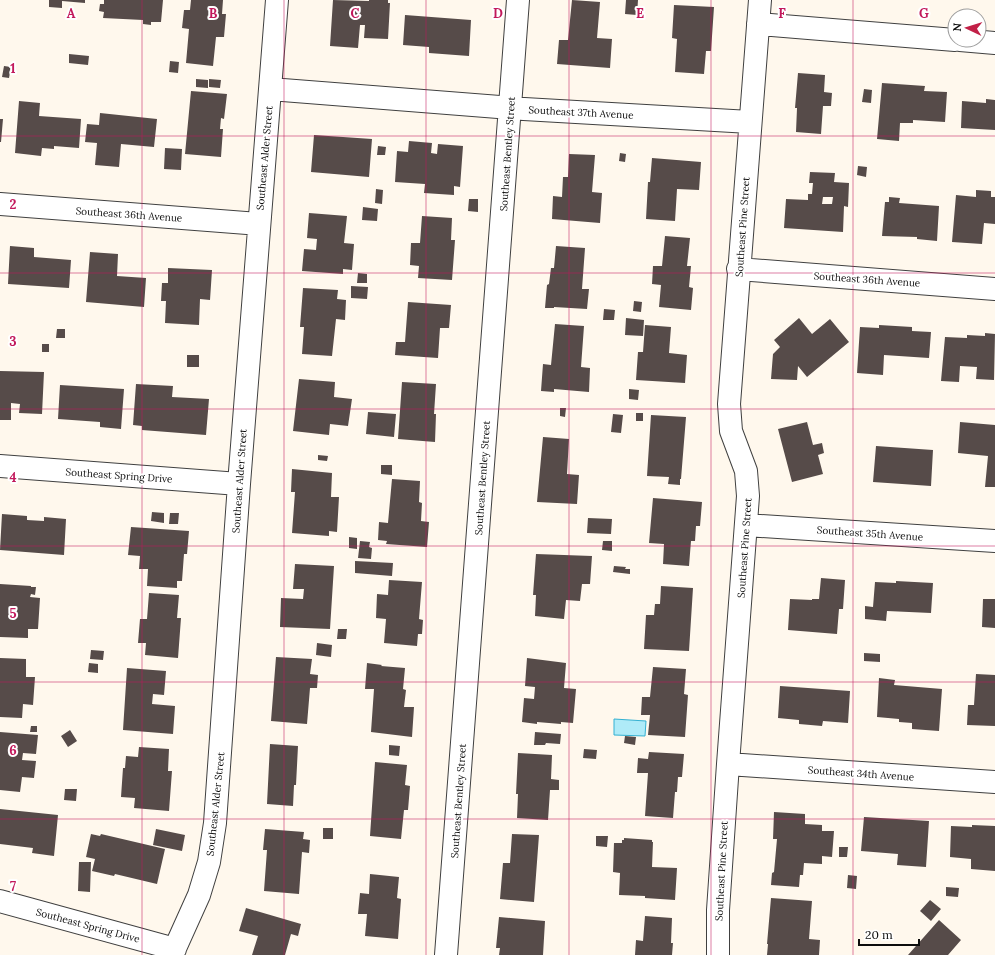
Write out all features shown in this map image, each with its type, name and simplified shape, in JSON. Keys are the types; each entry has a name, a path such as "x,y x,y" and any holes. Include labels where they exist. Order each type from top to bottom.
{"street":[{"name":"Southeast Alder Street","path":"174,952 199,895 209,862 215,823 276,0"},
{"name":"Southeast Bentley Street","path":"446,955 518,0"},
{"name":"Southeast Pine Street","path":"718,955 718,910 748,496 746,471 731,431 729,404 738,270 760,0"},
{"path":"758,24 947,39"},
{"name":"Southeast 37th Avenue","path":"270,89 510,108 750,122"},
{"name":"Southeast 36th Avenue","path":"0,204 259,224"},
{"name":"Southeast 36th Avenue","path":"738,270 995,289"},
{"name":"Southeast Spring Drive","path":"0,466 239,484"},
{"name":"Southeast 35th Avenue","path":"746,525 995,541"},
{"name":"Southeast 34th Avenue","path":"728,764 995,782"},
{"name":"Southeast Spring Drive","path":"0,901 174,952"}],"water":[{"path":"614,719 646,721 645,736 614,735"}],"building":[{"path":"49,0 85,0 85,3 62,1 62,8 49,7"},
{"path":"104,0 163,0 161,22 151,22 151,25 143,24 143,20 103,18 104,12 99,11 100,4 104,4"},
{"path":"191,0 223,0 222,14 226,14 224,37 216,37 213,66 186,63 189,29 182,28 184,10 190,10"},
{"path":"333,0 388,0 388,3 390,3 388,39 364,38 365,25 360,25 358,48 330,46"},
{"path":"572,0 600,2 597,38 612,39 610,68 557,64 559,40 568,40"},
{"path":"626,0 638,0 637,15 625,14"},
{"path":"674,5 714,7 711,51 706,51 704,74 675,72 677,39 672,38"},
{"path":"405,15 471,20 469,56 429,53 429,47 403,45"},
{"path":"69,54 89,56 88,65 69,63"},
{"path":"170,61 179,62 178,73 169,72"},
{"path":"4,66 11,67 9,78 2,77"},
{"path":"798,73 825,75 824,92 832,93 831,106 823,106 821,134 796,132 797,108 795,108"},
{"path":"196,79 208,80 208,88 196,87"},
{"path":"209,79 221,80 220,88 209,87"},
{"path":"882,83 925,86 924,91 947,92 945,122 913,120 913,123 900,123 899,141 877,139"},
{"path":"864,89 872,90 871,103 862,102"},
{"path":"191,91 227,94 224,119 221,118 220,129 223,129 221,157 185,154"},
{"path":"986,99 995,100 995,130 961,128 962,101 986,103"},
{"path":"19,101 40,103 39,116 81,119 79,148 54,146 54,149 42,148 41,156 15,153"},
{"path":"100,113 157,119 154,147 121,144 119,167 95,165 97,143 85,142 87,124 99,125"},
{"path":"0,119 3,119 1,142 0,142"},
{"path":"314,135 372,139 369,177 311,172"},
{"path":"409,141 432,143 431,153 437,154 438,144 463,146 460,187 454,186 454,195 424,193 425,184 395,182 397,151 408,152"},
{"path":"378,146 386,147 385,155 377,155"},
{"path":"165,148 182,149 181,170 164,169"},
{"path":"620,153 626,154 625,162 619,161"},
{"path":"569,154 595,155 592,192 602,193 600,223 552,219 553,196 562,197 563,177 568,177"},
{"path":"652,158 701,162 699,190 677,189 675,221 646,219 648,182 650,182"},
{"path":"858,166 867,167 866,177 857,175"},
{"path":"810,172 835,173 834,182 849,183 848,207 844,206 843,232 784,228 786,199 808,200 808,194 812,194 813,183 809,183","holes":["823,197 833,197 832,204 822,204"]},
{"path":"376,189 383,190 382,204 375,203"},
{"path":"976,190 991,191 991,197 995,197 995,224 984,223 982,244 952,242 956,195 976,197"},
{"path":"889,197 900,198 899,203 939,206 937,241 917,239 917,237 882,236 885,202 889,202"},
{"path":"469,199 478,199 478,212 468,211"},
{"path":"363,207 378,209 377,221 362,220"},
{"path":"309,213 347,216 344,243 354,244 352,270 343,269 343,274 302,271 304,249 316,250 317,239 307,238"},
{"path":"422,216 452,218 451,240 455,240 452,280 418,278 419,266 410,265 411,243 420,243"},
{"path":"665,236 690,238 687,266 691,266 689,287 693,288 691,310 659,307 661,285 652,284 653,266 662,266"},
{"path":"10,246 34,248 34,257 71,260 69,288 8,284"},
{"path":"556,246 585,248 582,289 589,289 587,309 554,307 545,308 547,285 549,284 551,268 554,268"},
{"path":"90,252 118,254 117,276 146,278 144,307 86,302"},
{"path":"168,268 212,270 210,300 200,299 199,325 165,323 166,301 161,301 162,283 168,283"},
{"path":"358,273 367,274 367,283 357,283"},
{"path":"351,286 368,287 367,299 351,298"},
{"path":"303,288 338,290 337,299 346,300 345,320 336,319 332,356 302,354 304,327 300,327"},
{"path":"634,301 642,302 641,312 633,311"},
{"path":"408,302 451,305 449,328 440,328 438,358 395,355 396,342 405,342"},
{"path":"604,309 615,310 614,320 603,320"},
{"path":"626,318 644,320 643,336 625,335"},
{"path":"799,318 812,334 830,319 849,342 807,377 798,366 797,380 771,379 773,354 780,347 774,340"},
{"path":"555,324 584,326 581,367 590,368 589,392 554,389 554,392 541,391 543,364 551,365"},
{"path":"645,325 671,327 669,353 687,355 685,383 636,380 638,352 643,352"},
{"path":"879,325 912,327 912,331 931,332 929,358 884,355 883,375 857,373 860,327 879,328"},
{"path":"57,329 65,329 65,338 56,338"},
{"path":"985,333 995,334 994,380 976,379 977,367 960,366 959,382 941,381 945,337 967,338 967,335 985,336"},
{"path":"42,344 49,344 49,352 42,352"},
{"path":"187,355 199,355 199,367 187,367"},
{"path":"0,371 44,372 42,414 19,413 20,404 11,403 11,420 0,420"},
{"path":"299,379 335,382 334,397 352,399 348,426 330,424 329,435 293,431"},
{"path":"402,382 436,384 434,414 436,414 435,442 398,439"},
{"path":"136,384 173,386 172,397 209,399 206,435 142,430 142,426 133,425"},
{"path":"60,385 124,389 121,429 100,427 100,422 58,419"},
{"path":"629,389 639,390 638,400 629,399"},
{"path":"560,408 566,408 565,417 560,416"},
{"path":"368,412 396,414 394,437 366,434"},
{"path":"636,413 643,413 643,421 636,421"},
{"path":"613,414 623,415 621,433 611,432"},
{"path":"651,415 686,417 680,485 668,484 669,477 647,476"},
{"path":"807,422 813,445 822,443 824,453 818,455 823,474 792,482 778,429"},
{"path":"960,422 995,425 995,487 985,487 988,456 958,453"},
{"path":"543,437 569,439 567,474 579,475 577,504 537,502"},
{"path":"876,446 933,450 931,486 873,482"},
{"path":"318,455 328,456 327,461 318,460"},
{"path":"381,465 392,465 392,475 381,474"},
{"path":"292,469 332,473 331,497 339,497 337,532 329,531 329,536 292,533 295,492 291,492"},
{"path":"392,479 420,481 419,502 422,503 421,521 429,522 427,547 386,544 387,541 378,540 379,522 388,523"},
{"path":"653,498 702,502 700,526 696,526 695,541 691,541 689,566 663,564 664,544 649,543"},
{"path":"152,512 164,513 164,523 151,521"},
{"path":"170,513 179,513 178,524 169,524"},
{"path":"2,514 27,516 27,520 44,521 44,517 66,519 64,555 0,550"},
{"path":"588,518 612,519 611,534 587,533"},
{"path":"131,527 189,531 187,554 184,554 182,581 177,581 177,588 147,586 148,569 139,569 140,556 128,555"},
{"path":"349,537 357,538 357,549 349,548"},
{"path":"360,541 370,542 369,547 372,548 371,559 358,558"},
{"path":"603,541 612,541 612,551 602,550"},
{"path":"536,554 592,556 590,584 582,584 580,601 566,600 564,619 535,616 536,595 533,595"},
{"path":"355,561 393,563 392,576 355,573"},
{"path":"295,564 334,566 330,629 280,627 281,598 303,599 304,589 293,589"},
{"path":"614,566 626,567 625,569 630,569 630,574 613,572"},
{"path":"821,578 845,580 843,609 839,609 837,634 788,630 790,599 819,599"},
{"path":"389,580 422,582 419,619 423,620 422,634 418,634 417,646 384,643 386,619 376,618 377,594 388,595"},
{"path":"896,581 933,583 931,613 887,611 886,621 865,619 865,606 873,607 875,582 896,583"},
{"path":"0,584 36,587 35,595 31,594 30,597 40,598 38,629 28,629 28,638 0,637"},
{"path":"661,586 693,588 689,651 644,649 646,615 654,615 655,604 660,604"},
{"path":"149,593 179,595 177,618 181,618 178,658 145,655 146,643 138,643 140,619 147,619"},
{"path":"983,599 995,599 995,628 982,627"},
{"path":"338,629 347,629 346,639 337,639"},
{"path":"317,643 332,645 331,657 316,655"},
{"path":"91,650 104,651 103,660 90,659"},
{"path":"864,653 880,654 880,662 864,661"},
{"path":"276,657 312,659 310,674 318,675 317,688 310,688 307,724 271,721"},
{"path":"0,658 26,659 26,677 35,677 33,705 23,704 22,718 0,717"},
{"path":"527,658 566,663 564,688 576,689 573,723 561,722 561,724 537,722 537,724 522,722 524,698 534,699 535,687 525,686"},
{"path":"89,663 98,664 98,673 88,672"},
{"path":"367,663 405,668 403,689 406,690 404,707 414,707 412,737 371,732 374,689 365,689"},
{"path":"653,667 686,669 684,694 688,695 685,737 648,735 650,715 641,715 642,697 650,697"},
{"path":"127,668 166,671 164,695 153,694 152,704 175,706 173,734 123,730"},
{"path":"976,674 995,675 995,726 967,725 968,705 974,705"},
{"path":"879,678 895,680 894,685 942,689 939,731 912,729 912,723 899,722 899,719 877,717"},
{"path":"780,686 850,691 848,723 823,721 822,726 799,724 799,720 778,718"},
{"path":"31,726 37,726 37,732 30,732"},
{"path":"70,730 77,741 68,747 61,736"},
{"path":"0,732 38,735 36,754 23,753 22,760 36,761 34,778 22,777 20,792 0,790"},
{"path":"535,732 561,734 560,744 546,743 545,745 534,745"},
{"path":"625,736 636,737 635,745 624,743"},
{"path":"270,744 298,746 296,785 294,785 293,806 267,804"},
{"path":"389,745 400,746 399,756 389,755"},
{"path":"139,747 169,749 168,771 172,771 169,811 134,808 135,798 121,797 123,768 125,768 126,756 138,757"},
{"path":"584,749 597,750 596,759 583,758"},
{"path":"649,752 684,754 682,777 678,777 677,792 675,792 673,818 645,816 648,773 637,773 638,758 648,759"},
{"path":"518,753 552,755 551,779 559,780 559,790 550,790 548,820 517,818 518,794 516,794"},
{"path":"375,762 407,765 405,785 410,786 408,810 404,810 401,839 370,836"},
{"path":"65,789 77,789 76,801 64,800"},
{"path":"0,809 58,815 54,856 32,853 33,848 0,844"},
{"path":"774,812 805,814 805,824 822,825 822,831 834,831 832,857 822,856 822,864 804,863 803,875 800,875 799,887 771,885 772,873 774,872 777,839 773,839"},
{"path":"864,817 929,821 926,867 897,865 898,854 861,851"},
{"path":"972,825 995,826 995,871 971,869 971,859 950,857 951,826 972,827"},
{"path":"323,828 333,828 333,839 323,839"},
{"path":"156,829 185,835 182,851 153,845"},
{"path":"265,829 304,832 303,839 310,840 309,853 302,852 299,894 264,891 267,850 263,850"},
{"path":"91,834 100,836 101,834 165,849 157,884 115,874 114,876 92,871 95,859 86,857"},
{"path":"512,834 539,835 534,902 500,899 503,863 510,863"},
{"path":"596,836 608,836 607,847 596,846"},
{"path":"624,838 652,840 652,867 677,868 675,900 645,898 645,896 619,895 620,873 613,872 614,843 622,843"},
{"path":"839,847 848,847 847,857 839,857"},
{"path":"79,862 91,862 90,892 78,891"},
{"path":"370,874 399,877 397,898 401,899 398,939 365,936 367,914 358,914 360,893 369,894"},
{"path":"848,875 857,876 856,889 847,888"},
{"path":"946,887 959,888 958,897 946,896"},
{"path":"771,898 812,901 809,939 820,940 819,955 767,955"},
{"path":"930,900 941,909 931,921 920,911"},
{"path":"246,908 301,924 298,936 291,934 285,955 252,955 258,936 239,931"},
{"path":"645,916 672,918 672,955 635,955 636,940 643,941"},
{"path":"499,917 545,921 543,955 499,955 500,948 496,948"},
{"path":"939,920 961,940 948,955 908,955"}]}
